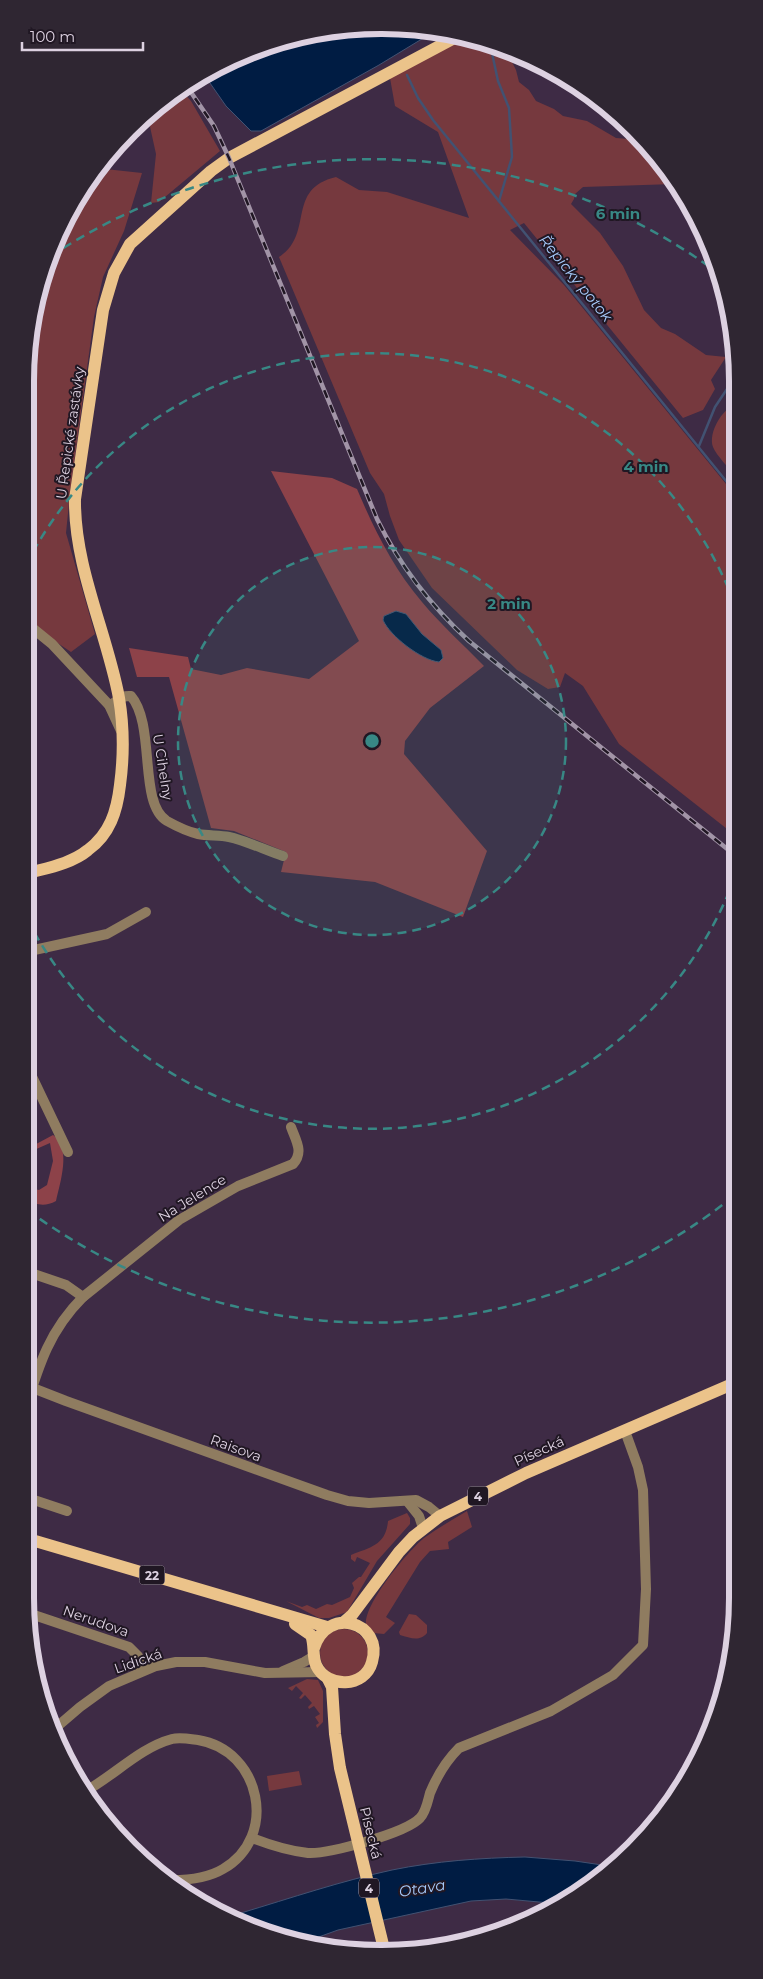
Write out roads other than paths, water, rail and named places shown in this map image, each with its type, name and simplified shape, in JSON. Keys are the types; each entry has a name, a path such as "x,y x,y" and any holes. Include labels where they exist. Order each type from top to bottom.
{"main road":[{"name":"U Řepické zastávky","path":"34,871 74,859 88,851 105,834 116,811 124,738 114,701 74,519 99,332 108,289 130,244 229,158 450,40"},
{"name":"Písecká","path":"344,1622 352,1615 399,1552 424,1528 440,1516 499,1485 627,1436 729,1386"},
{"name":"22","path":"34,1541 327,1627"},
{"name":"Písecká","path":"364,1630 363,1613 376,1582"},
{"name":"22","path":"278,1613 308,1632 313,1640 314,1652"},
{"path":"314,1652 321,1633 327,1627 344,1622 364,1630"},
{"name":"4","path":"347,1683 357,1680 371,1666 374,1647 371,1638 364,1630"},
{"name":"4","path":"314,1652 316,1665 324,1675"},
{"name":"Písecká","path":"324,1675 332,1687 340,1768 383,1945"},
{"path":"324,1675 334,1681 347,1683"},
{"name":"Písecká","path":"335,1722 339,1698 347,1683"}],"street":[{"path":"34,629 114,701"},
{"name":"U Cihelny","path":"114,701 131,696 138,704 143,727 152,797 157,812 166,820 197,834 228,837 283,856"},
{"path":"34,950 106,934 146,912"},
{"path":"34,1081 68,1152"},
{"name":"Na Jelence","path":"34,1373 54,1332 83,1297 179,1220 238,1186 293,1164 298,1158 299,1149 291,1127"},
{"path":"34,1274 66,1286 83,1297"},
{"name":"Raisova","path":"34,1388 327,1495 348,1501 407,1502 416,1500 440,1516"},
{"path":"252,1838 288,1850 309,1853 381,1837 406,1828 421,1817 436,1779 450,1757 459,1748 551,1711 613,1675 643,1644 646,1589 643,1490 627,1436"},
{"path":"34,1500 67,1511"},
{"path":"407,1502 419,1516 424,1528"},
{"name":"Nerudova","path":"34,1615 129,1647 138,1656 142,1671"},
{"name":"Lidická","path":"277,1672 304,1662 314,1652"},
{"name":"Lidická","path":"58,1726 96,1694 109,1686 142,1671 176,1662 205,1662 251,1671 324,1675"},
{"path":"90,1788 144,1752 174,1739 188,1738 207,1741 222,1748 234,1757 245,1769 253,1785 256,1813 252,1838 241,1854 224,1869 207,1876 178,1879"}],"water":[{"path":"359,34 404,34 425,37 261,131 251,131 226,106 208,80 248,60 270,52 314,40"},
{"path":"396,611 406,614 422,634 441,650 443,658 439,662 415,652 392,633 383,620 384,616"},
{"name":"Otava","path":"525,1857 603,1865 575,1887 547,1903 506,1899 471,1901 338,1930 313,1939 270,1927 238,1914 354,1879 392,1870 458,1860"}],"waterway":[{"path":"491,52 498,81 509,108 512,157 499,201"},
{"name":"Řepický potok","path":"407,75 418,98 433,120 729,485"},
{"path":"699,446 715,407 729,386"}],"railway":[{"path":"190,91 214,126 229,158 377,519 406,569 441,613 469,641 729,850"}]}
